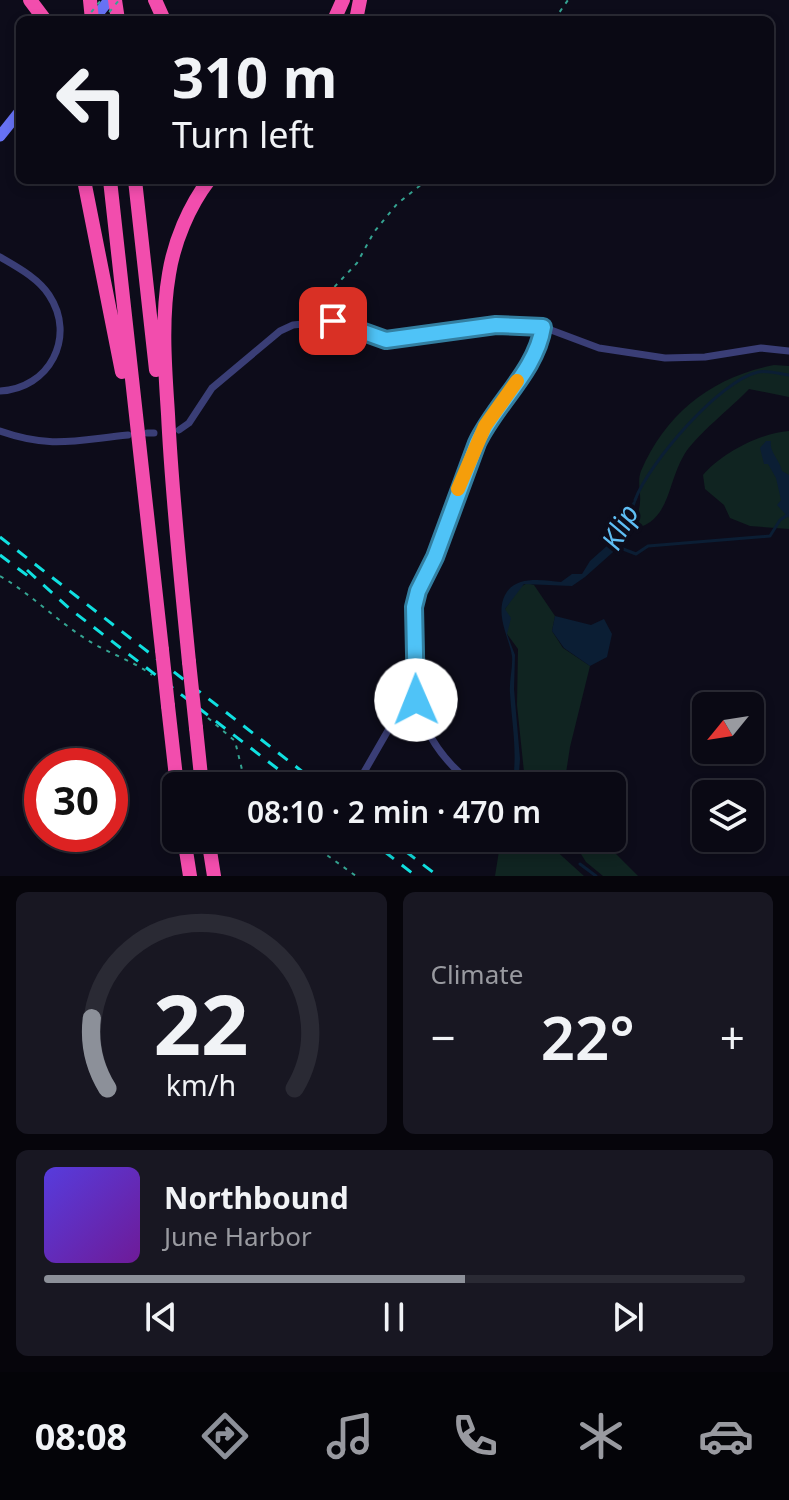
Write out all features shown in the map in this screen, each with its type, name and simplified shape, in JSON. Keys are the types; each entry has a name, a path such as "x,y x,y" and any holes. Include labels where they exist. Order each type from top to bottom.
{"highway":[{"path":"85,184 144,499"},
{"path":"110,184 175,772"},
{"path":"135,184 189,662 201,722 202,772"},
{"path":"173,506 164,357 169,273 191,208 206,184"},
{"path":"186,852 190,876"},
{"path":"210,852 214,876"}],"main road":[{"path":"96,16 114,0"},
{"path":"0,136 16,116"}],"street":[{"path":"0,257 44,288 55,306 61,327 58,350 42,374 25,386 0,391"},
{"path":"179,430 189,423 212,388 280,331 298,324 333,321 386,340 496,325 543,327 599,348 665,358 705,357 761,348 789,351"},
{"path":"364,772 400,711 413,679 416,651 414,607 418,591 435,557 477,443 485,426 536,354 543,327"},
{"path":"0,431 29,441 60,445 128,435"},
{"path":"413,679 426,732 462,772"}],"path":[{"path":"88,16 101,0"},
{"path":"298,324 357,263 374,232 397,204 422,184"},
{"path":"0,576 20,586 82,637 105,652 138,664 160,682"},
{"path":"201,722 235,741 243,772"},
{"path":"323,852 356,876"}],"green space":[{"path":"774,365 789,366 789,397 749,389 689,447 666,501 653,520 630,530 640,505 641,471 651,450 678,415 711,389 731,378"},
{"path":"789,431 789,529 750,526 730,518 724,505 705,489 703,475 720,459 742,446"},
{"path":"527,583 534,585 555,616 552,631 563,648 590,666 566,772 524,772 517,705 518,649 507,634 505,609 519,588"},
{"path":"499,852 557,852 584,876 495,876"},
{"path":"580,852 614,852 638,876 603,876 586,862"}],"water":[{"path":"766,441 771,441 782,471 789,475 789,518 777,505 781,500 776,478 768,464 764,464 760,448"},
{"path":"638,496 621,545 585,577 572,586 524,584 505,609 511,618 507,634 515,655 514,689 520,759 519,772 514,772 510,688 512,656 501,610 505,595 515,584 522,582 561,582 572,574 582,574 590,561 618,536 624,513"},
{"path":"555,616 591,625 604,619 612,634 607,657 590,666 564,648 552,631"}],"waterway":[{"name":"Klip","path":"635,500 670,446 724,391 758,372 789,375"},
{"path":"618,547 636,554 648,546 770,536 780,520 789,514"},
{"name":"Klip","path":"580,864 596,876"}],"railway":[{"path":"0,537 303,772"},
{"path":"0,555 32,579"},
{"path":"27,570 70,609 282,772"},
{"path":"385,852 416,876"},
{"path":"406,852 438,876"}],"slow traffic":[{"path":"458,489 485,426 517,381"}],"route":[{"path":"333,321 386,340 496,325 543,327 536,354 485,426 460,484 442,540 418,591 414,607 416,651 413,679 416,700"}]}
